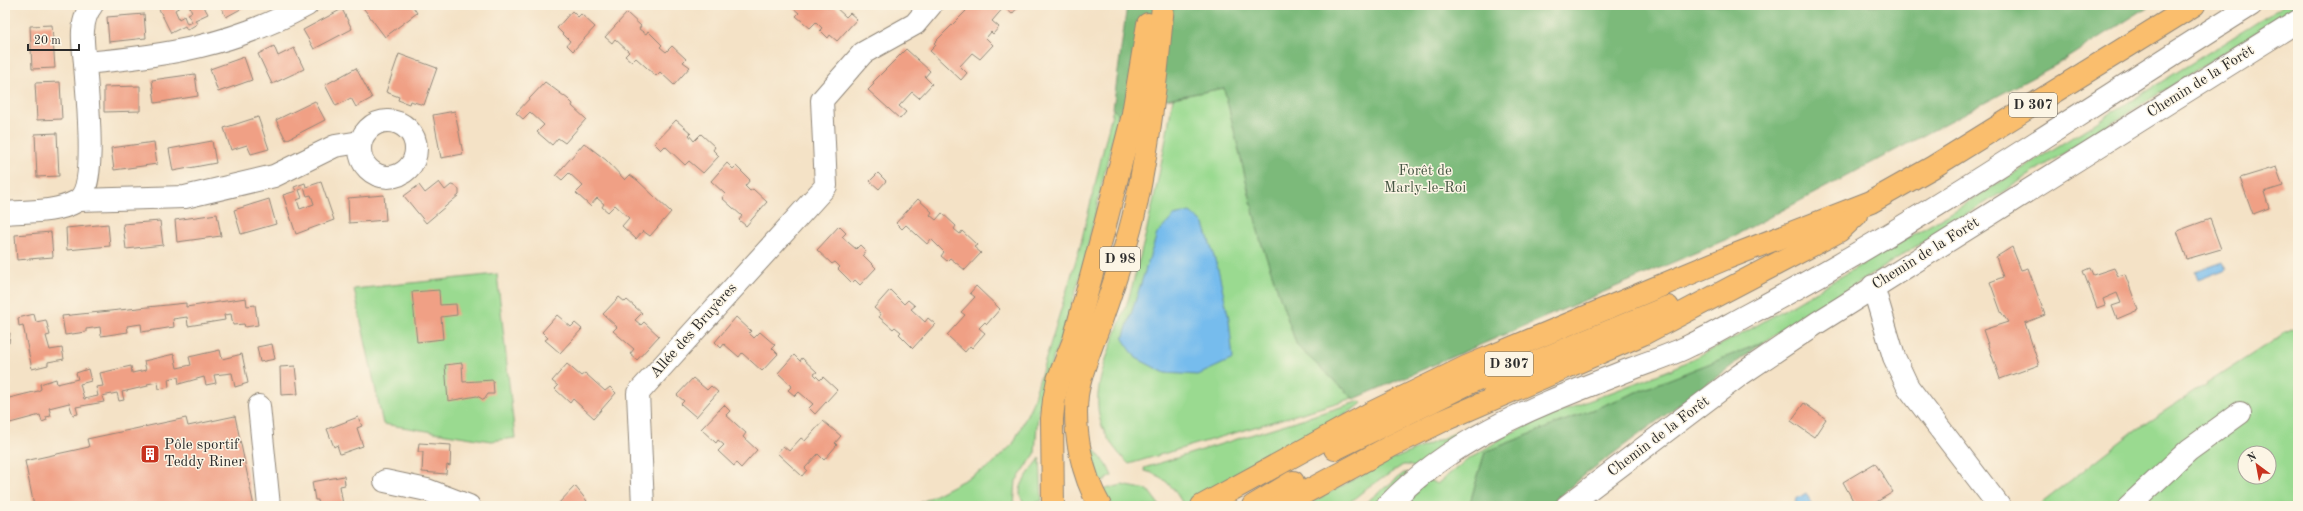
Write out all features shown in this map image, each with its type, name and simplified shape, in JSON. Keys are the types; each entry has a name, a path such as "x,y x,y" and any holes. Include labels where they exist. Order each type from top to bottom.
{"main road":[{"name":"D 98","path":"1052,506 1052,419 1055,393 1058,380 1074,340 1130,126 1152,5"},
{"name":"D 98","path":"1100,506 1089,487 1077,432 1077,396 1085,363 1111,293 1136,206 1156,84 1163,5"},
{"name":"D 307","path":"1232,506 1346,443 1499,368 1748,261 1791,234 1871,202 1933,167 2194,5"},
{"name":"D 307","path":"1253,506 1372,439 1484,383 1675,304 1729,288 1839,231 1871,202"},
{"path":"1202,506 1371,413 1466,367 1727,258 1791,234"},
{"path":"1280,506 1400,442 1643,334 1729,288"}],"street":[{"path":"78,200 88,180 90,138 82,30 92,5"},
{"path":"85,63 135,59 184,51 226,40 277,22 308,5"},
{"name":"Allée des Bruyères","path":"643,506 638,393 826,186 822,100 863,52 915,24 931,5"},
{"path":"1387,506 1422,472 1456,448 1485,431 1524,411 1691,345 1814,280 2027,149 2251,5"},
{"name":"Chemin de la Forêt","path":"1567,506 1740,375 1873,286 2298,21"},
{"path":"5,213 58,209 78,200 186,197 274,176 335,146 360,142"},
{"path":"1873,286 1894,357 1908,386 1999,506"},
{"path":"1466,367 1499,368"},
{"path":"259,406 269,506"},
{"path":"2130,506 2189,450 2240,412"},
{"path":"385,481 426,490 469,506"}],"green space":[{"name":"Forêt de Marly-le-Roi","path":"1127,5 2151,5 2056,65 1732,237 1354,399 1297,346 1260,239 1224,88 1166,99 1118,114 1113,109"},
{"path":"2285,5 2298,6 1764,342 1485,452 1469,506 1399,506 1427,479 1437,484 1464,462 1509,434 1539,420 1672,369 1742,334 1949,214"},
{"path":"1224,88 1260,239 1297,346 1353,398 1129,464 1112,445 1101,423 1098,407 1100,380 1125,310 1142,248 1159,173 1173,98"},
{"path":"1113,109 1118,114 1083,267 1064,330 1043,385 1037,424 1035,454 1016,481 1014,506 914,506 989,467 1013,444 1032,404 1080,247"},
{"path":"497,274 515,438 491,441 383,424 354,289"},
{"path":"2298,327 2298,506 2038,506 2134,431 2283,334"},
{"path":"1764,342 1587,473 1548,506 1469,506 1485,452"},
{"path":"1360,401 1362,403 1356,408 1233,476 1235,479 1187,506 1184,506 1177,494 1163,479 1145,471 1144,468"},
{"path":"1474,425 1415,468 1409,465 1403,465 1366,489 1345,506 1304,506 1389,461"},
{"path":"1089,443 1107,465 1112,476 1104,481 1099,482"},
{"path":"1040,458 1042,501 1027,505 1022,499 1020,493 1021,487 1028,474"},
{"path":"1404,473 1408,473 1376,506 1361,506"},
{"path":"1122,485 1148,490 1160,506 1113,506 1102,490"}],"water":[{"path":"1190,212 1204,224 1219,273 1229,319 1233,359 1198,375 1165,373 1136,358 1123,339 1157,234 1174,216"},
{"path":"2223,262 2226,269 2198,280 2195,272"},
{"path":"1806,493 1813,506 1798,506 1795,500"}],"building":[{"path":"157,5 183,5 175,10 179,19 184,16 187,24 192,22 188,14 192,12 189,5 203,5 208,14 195,20 197,24 187,30 185,26 171,33"},
{"path":"220,5 248,5 226,17"},
{"path":"361,5 412,5 417,13 385,37"},
{"path":"794,5 825,5 828,8 833,5 846,17 850,13 857,19 837,41 830,35 828,38 820,30 822,28 816,22 810,28 796,16 799,13 792,7"},
{"path":"961,5 1020,5 1012,14 1004,7 992,21 999,27 993,34 991,32 986,38 993,45 980,59 972,53 960,66 967,73 961,80 930,51 936,45 934,43 966,11"},
{"path":"342,9 352,29 314,49 303,30"},
{"path":"572,11 578,17 581,14 595,27 573,51 567,45 570,41 557,28"},
{"path":"627,13 641,26 639,29 646,34 648,31 662,45 660,47 666,52 672,46 686,59 683,62 690,67 674,85 660,72 656,76 636,58 632,62 625,56 629,52 615,39 612,43 605,37"},
{"path":"144,14 146,38 109,42 107,17"},
{"path":"52,25 55,68 32,69 30,26"},
{"path":"274,46 278,56 294,48 304,69 272,84 258,54"},
{"path":"906,49 930,71 925,77 932,84 919,98 912,92 899,106 906,112 900,119 868,90 874,84 873,82"},
{"path":"399,54 437,68 424,105 410,101 409,104 398,100 399,97 386,92"},
{"path":"244,57 252,80 218,92 210,69"},
{"path":"356,68 372,98 356,107 351,98 336,106 325,85"},
{"path":"195,74 198,96 155,103 152,80"},
{"path":"60,82 62,119 37,120 35,83"},
{"path":"545,82 568,99 573,104 572,106 586,119 565,143 558,138 552,145 537,132 544,125 530,112 523,119 516,113"},
{"path":"140,86 140,111 104,112 104,87"},
{"path":"315,101 325,120 286,140 276,120"},
{"path":"455,111 463,154 441,158 433,115"},
{"path":"258,117 269,149 251,154 247,145 231,150 224,128"},
{"path":"676,120 691,133 689,135 694,141 701,134 715,147 713,150 719,156 703,173 689,161 685,165 665,146 661,150 654,143"},
{"path":"57,133 59,176 37,177 35,134"},
{"path":"212,141 216,163 173,171 169,149"},
{"path":"154,142 157,164 114,170 111,148"},
{"path":"584,143 606,160 625,180 630,175 637,180 671,212 650,236 643,231 636,239 622,226 629,218 615,205 608,212 602,207 604,204 597,198 590,206 576,193 583,186 569,173 562,180 556,175"},
{"path":"727,163 733,169 736,166 750,180 745,186 750,191 753,189 767,202 746,226 739,220 742,216 722,198 725,194 711,181"},
{"path":"2276,167 2283,186 2264,192 2269,208 2253,214 2240,178"},
{"path":"878,173 886,181 879,189 870,181"},
{"path":"321,182 334,220 296,234 283,195 296,191 294,187 305,183 306,187","holes":["304,188 307,196 311,195 314,204 300,209 297,200 302,198 299,190"]},
{"path":"439,182 445,190 451,185 456,186 459,190 459,195 426,223 404,196 419,185 425,193"},
{"path":"384,195 386,220 349,223 348,198"},
{"path":"269,199 276,224 241,234 234,210"},
{"path":"918,199 932,212 930,215 936,220 942,213 956,226 954,229 960,234 962,231 977,245 974,247 981,253 965,270 950,258 947,261 941,256 944,252 931,239 927,244 906,225 902,229 896,223"},
{"path":"217,214 221,236 177,242 175,220"},
{"path":"2210,219 2221,249 2187,259 2177,231"},
{"path":"160,221 163,245 126,249 123,224"},
{"path":"108,224 110,246 67,250 66,228"},
{"path":"839,226 846,233 842,237 856,249 860,245 866,251 863,255 876,268 860,285 855,280 852,283 838,269 840,267 835,262 832,264 817,250"},
{"path":"51,232 53,257 17,260 15,235"},
{"path":"2012,247 2021,270 2028,268 2045,315 2025,323 2039,365 2000,379 1983,330 2008,322 2001,312 1990,282 2003,277 1996,257"},
{"path":"2090,268 2093,275 2114,268 2118,276 2125,274 2138,310 2117,319 2112,306 2121,303 2117,293 2103,299 2105,305 2097,308 2083,271"},
{"path":"976,286 1000,309 987,324 985,322 979,328 985,333 972,348 970,346 965,352 947,335 965,315 961,312 975,297 970,293"},
{"path":"439,290 440,305 456,304 457,315 441,317 443,339 417,342 412,292"},
{"path":"890,290 904,304 908,300 915,306 911,309 925,322 928,318 935,324 913,348 899,334 901,332 895,327 893,329 879,317 881,314 874,308"},
{"path":"619,297 625,302 627,300 642,313 635,320 641,325 644,322 659,336 637,360 630,354 634,349 613,331 617,327 603,314"},
{"path":"246,298 247,306 255,305 258,325 245,327 244,324 233,325 231,314 224,315 225,320 188,326 187,317 173,319 174,327 142,332 141,324 127,326 128,332 101,336 100,327 86,329 86,332 65,335 62,316 186,303 186,307"},
{"path":"34,314 36,322 46,320 50,335 46,336 50,350 62,348 64,359 48,362 48,365 32,369 23,325 19,326 18,318"},
{"path":"557,315 571,327 575,323 582,329 560,353 545,340 548,338 542,332"},
{"path":"736,317 751,331 749,333 754,338 760,332 775,345 772,348 778,354 762,371 742,353 739,357 724,344 721,348 715,342"},
{"path":"5,333 10,333 9,343 5,343"},
{"path":"272,344 275,359 260,362 257,347"},
{"path":"220,350 222,359 242,354 248,383 235,387 232,373 214,375 216,383 206,385 204,377 179,384 178,377 168,379 169,387 159,389 158,382 122,392 124,400 119,401 117,393 102,396 104,402 76,407 78,414 73,415 69,403 49,408 51,416 46,417 47,420 42,422 40,415 10,423 8,417 5,418 5,399 38,391 41,389 40,384 56,379 57,384 78,379 76,373 88,369 91,381 80,384 84,399 98,396 96,387 103,386 100,373 131,366 132,373 146,370 144,361 174,354 177,368 191,365 189,357"},
{"path":"794,355 800,361 802,358 817,372 814,374 820,380 823,377 837,390 815,414 809,408 813,404 799,392 795,396 788,390 792,386 778,373"},
{"path":"462,363 463,382 493,380 494,394 488,394 484,400 477,396 448,401 445,365"},
{"path":"567,364 581,376 585,373 605,391 610,387 616,393 594,418 573,399 570,403 555,389 558,386 552,381"},
{"path":"295,366 298,394 281,395 280,367"},
{"path":"693,378 707,390 711,386 718,392 696,417 681,404 684,401 677,395"},
{"path":"1804,403 1826,419 1814,437 1791,421"},
{"path":"724,405 730,411 726,415 746,433 743,437 757,450 741,468 736,463 734,466 718,451 724,445 718,440 716,443 701,429"},
{"name":"Pôle sportif Teddy Riner","path":"235,416 254,506 34,506 25,461 89,447 87,439 186,418 188,426"},
{"path":"358,417 362,426 357,428 363,446 340,454 337,445 334,447 327,429"},
{"path":"823,421 841,436 835,443 837,445 824,460 818,454 805,468 807,470 802,476 777,453 783,446 789,451 801,438 805,441"},
{"path":"419,443 451,445 450,466 447,465 446,474 422,472 423,452 418,452"},
{"path":"1875,463 1893,492 1870,506 1856,506 1843,482"},
{"path":"344,476 345,485 340,486 343,505 319,506 318,500 315,500 312,482"},
{"path":"575,486 587,501 582,506 556,506"}],"place":[{"name":"Pôle sportif Teddy Riner","path":"150,454"}]}
